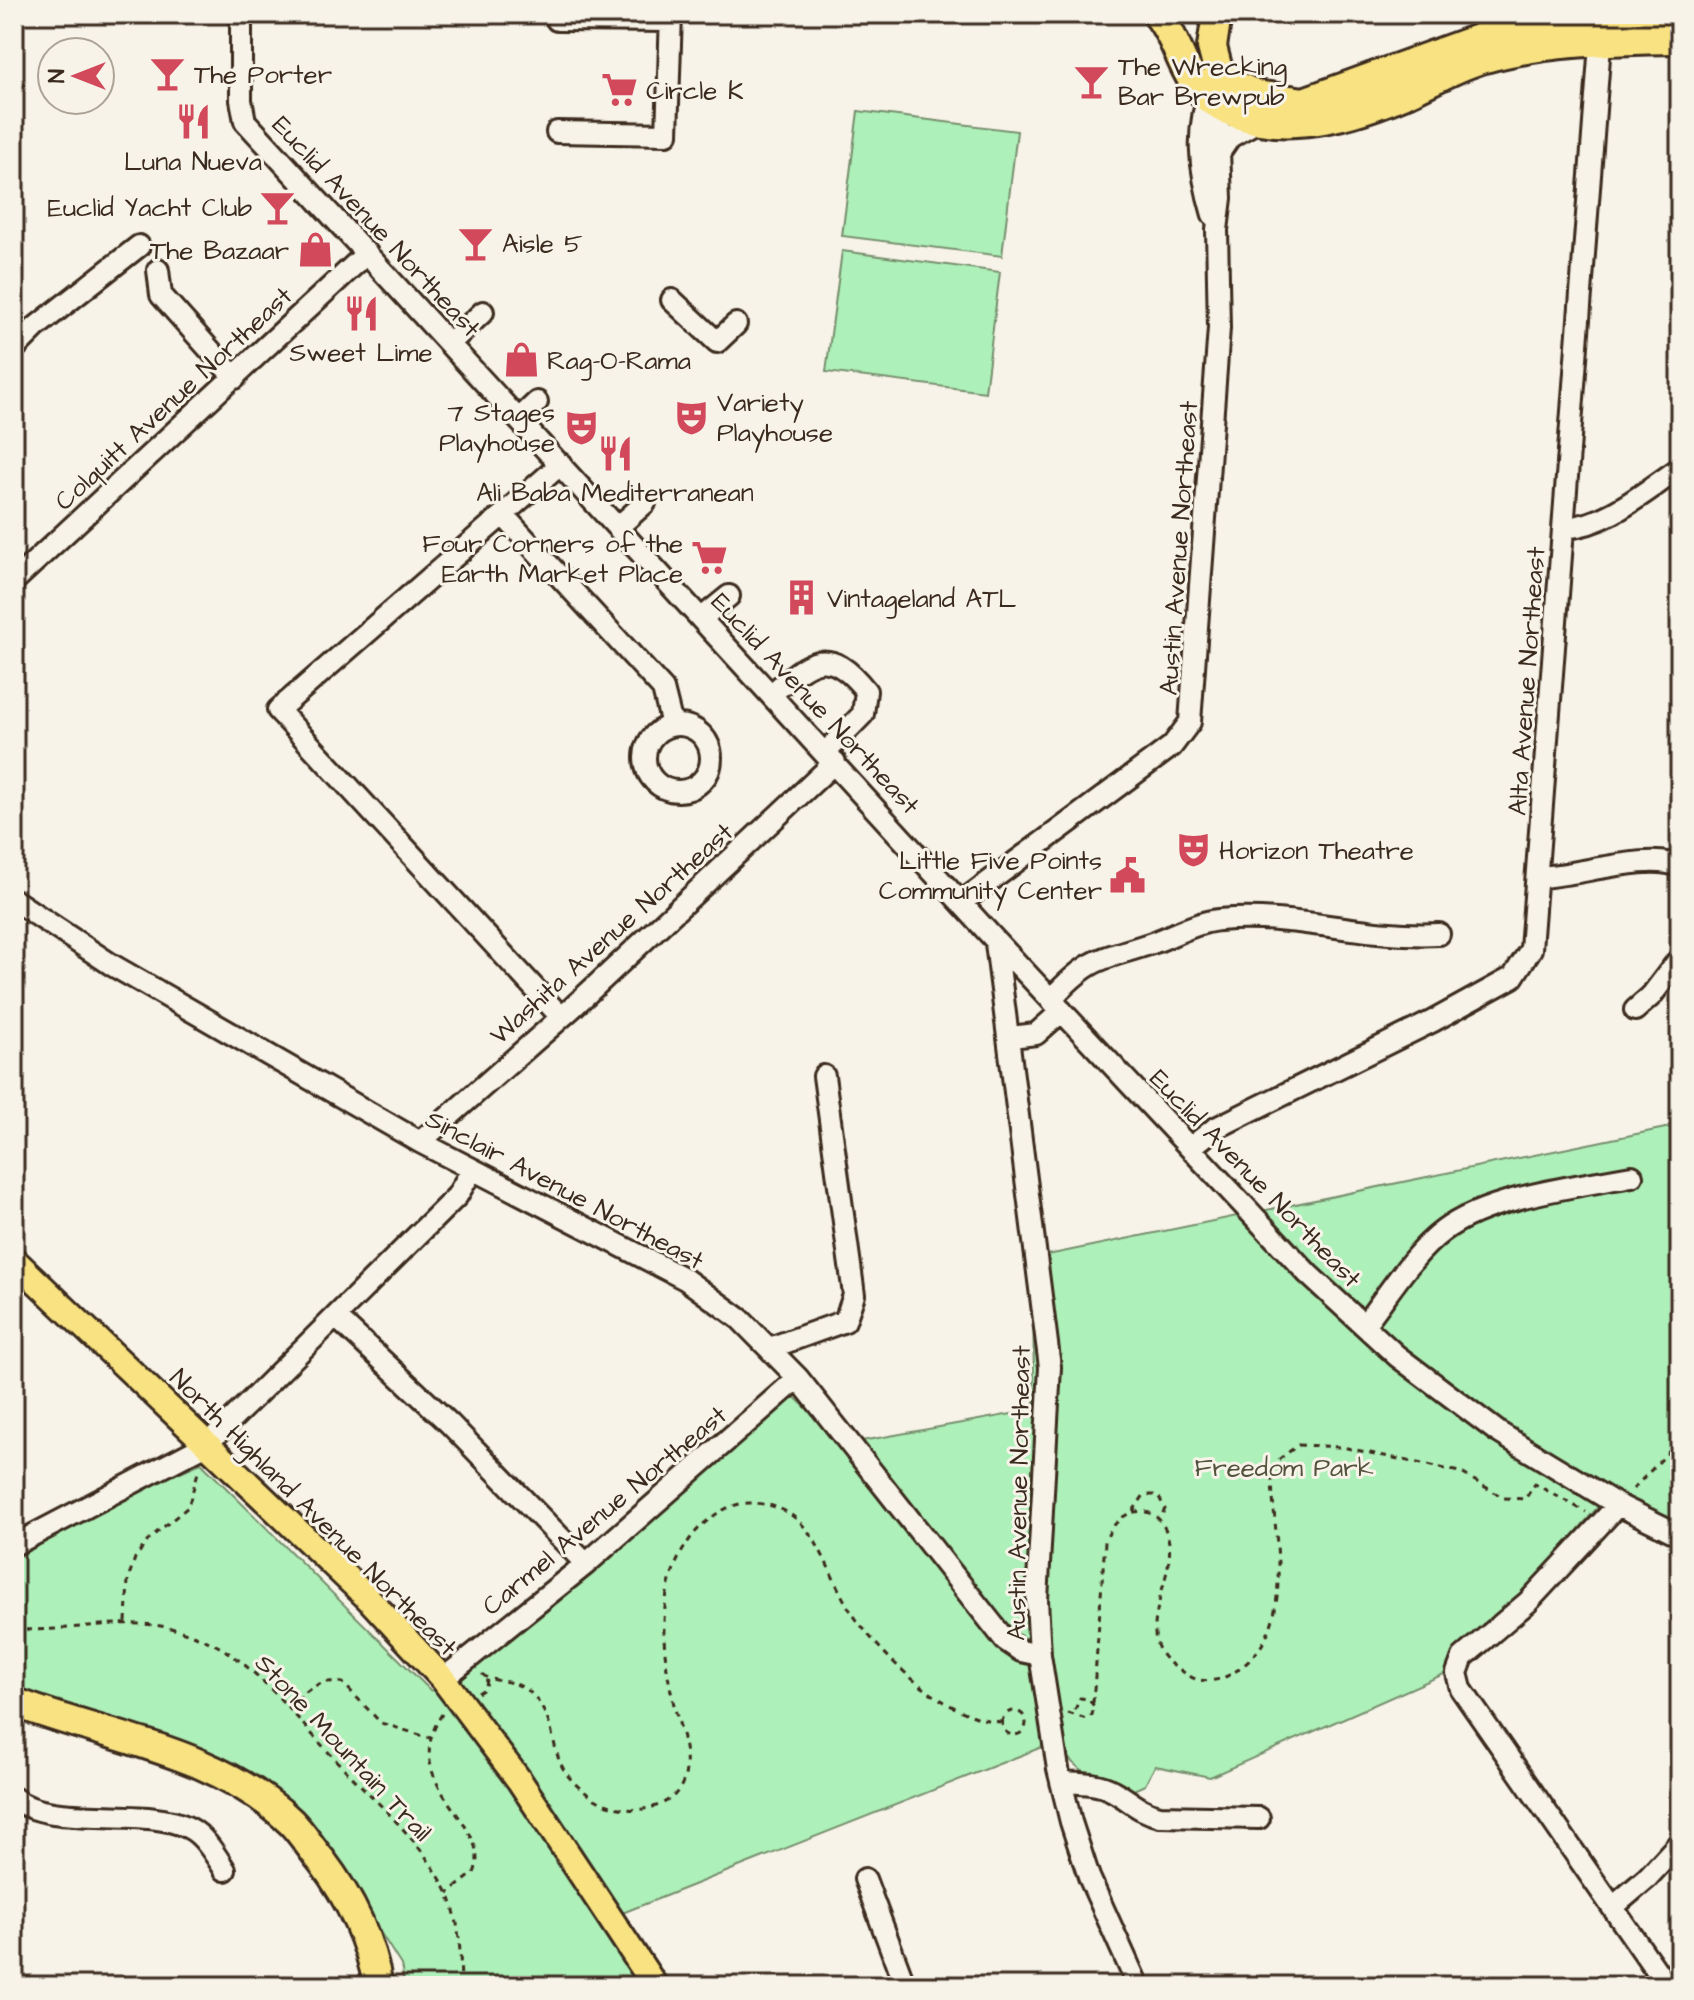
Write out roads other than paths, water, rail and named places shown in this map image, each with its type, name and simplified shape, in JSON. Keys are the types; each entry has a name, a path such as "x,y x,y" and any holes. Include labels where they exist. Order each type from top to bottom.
{"highway":[{"path":"1157,14 1168,27 1191,79 1212,101 1271,124 1322,119 1399,96 1479,60 1601,30 1680,17"},
{"path":"1217,14 1212,47 1223,74 1256,95 1304,102 1511,27 1558,20 1601,30 1680,39"},
{"path":"14,1702 184,1757 223,1774 292,1823 339,1883 375,1944 393,1986"},
{"path":"357,1915 378,1986"}],"main road":[{"name":"North Highland Avenue Northeast","path":"14,1260 369,1599 443,1679 465,1694 655,1986"}],"street":[{"name":"Euclid Avenue Northeast","path":"241,14 245,121 963,901 996,941 1308,1274 1432,1383 1498,1432 1618,1505 1680,1535"},
{"path":"557,14 557,20 671,17 667,134 557,132"},
{"name":"Alta Avenue Northeast","path":"1190,1148 1214,1129 1433,1021 1513,977 1531,949 1601,30"},
{"name":"Austin Avenue Northeast","path":"1217,230 1200,143 1201,119 1223,74"},
{"name":"Austin Avenue Northeast","path":"963,901 1172,746 1190,722 1219,328 1217,230 1221,198 1212,101"},
{"path":"1219,153 1230,137 1258,121"},
{"path":"14,349 36,327 139,246"},
{"name":"Colquitt Avenue Northeast","path":"14,581 367,253"},
{"path":"158,270 161,295 235,378"},
{"path":"672,300 717,342 736,324"},
{"path":"450,343 483,312"},
{"path":"519,419 537,402"},
{"path":"561,464 278,710 561,1017"},
{"path":"1564,528 1583,527 1599,521 1680,468"},
{"path":"618,527 645,503"},
{"path":"504,516 663,689 672,725"},
{"path":"702,618 729,596"},
{"name":"Washita Avenue Northeast","path":"420,1142 561,1017 831,757 863,714 866,691 849,669 833,661 816,661 802,667 772,694"},
{"path":"1537,877 1563,877 1654,861 1680,867"},
{"name":"Sinclair Avenue Northeast","path":"14,900 112,965 420,1142 685,1279 740,1319 798,1378 1005,1640 1021,1651 1040,1655"},
{"path":"1011,1037 1036,1034 1070,977 1094,960 1216,920 1283,919 1383,935 1439,934"},
{"name":"Austin Avenue Northeast","path":"996,941 1011,1037 1050,1367 1037,1600 1040,1655 1061,1782 1089,1877 1138,1986"},
{"path":"1635,1010 1651,996 1680,958"},
{"path":"770,1348 845,1321 854,1295 824,1076"},
{"path":"14,1545 207,1444 457,1196 472,1170"},
{"path":"1364,1325 1440,1232 1459,1220 1529,1196 1632,1176"},
{"path":"336,1317 450,1424 586,1564"},
{"name":"Carmel Avenue Northeast","path":"443,1679 586,1564 798,1378"},
{"path":"1618,1505 1528,1602 1463,1657 1457,1673 1461,1689 1667,1986"},
{"path":"1061,1782 1092,1784 1112,1790 1146,1813 1160,1816 1259,1818"},
{"path":"14,1798 21,1805 54,1811 161,1820 191,1828 225,1870"},
{"path":"1613,1907 1647,1878 1680,1842"},
{"path":"865,1879 905,1986"}],"place":[{"name":"The Porter","path":"168,74"},
{"name":"The Wrecking Bar Brewpub","path":"1092,81"},
{"name":"Circle K","path":"620,90"},
{"name":"Luna Nueva","path":"193,122"},
{"name":"Euclid Yacht Club","path":"278,207"},
{"name":"Aisle 5","path":"476,243"},
{"name":"The Bazaar","path":"315,250"},
{"name":"Sweet Lime","path":"361,313"},
{"name":"Rag-O-Rama","path":"521,360"},
{"name":"Variety Playhouse","path":"691,417"},
{"name":"7 Stages Playhouse","path":"581,427"},
{"name":"Ali Baba Mediterranean","path":"615,453"},
{"name":"Four Corners of the Earth Market Place","path":"709,558"},
{"name":"Vintageland ATL","path":"801,598"},
{"name":"Horizon Theatre","path":"1193,850"},
{"name":"Little Five Points Community Center","path":"1128,875"}],"park label":[{"name":"Freedom Park","path":"1284,1467"}]}
